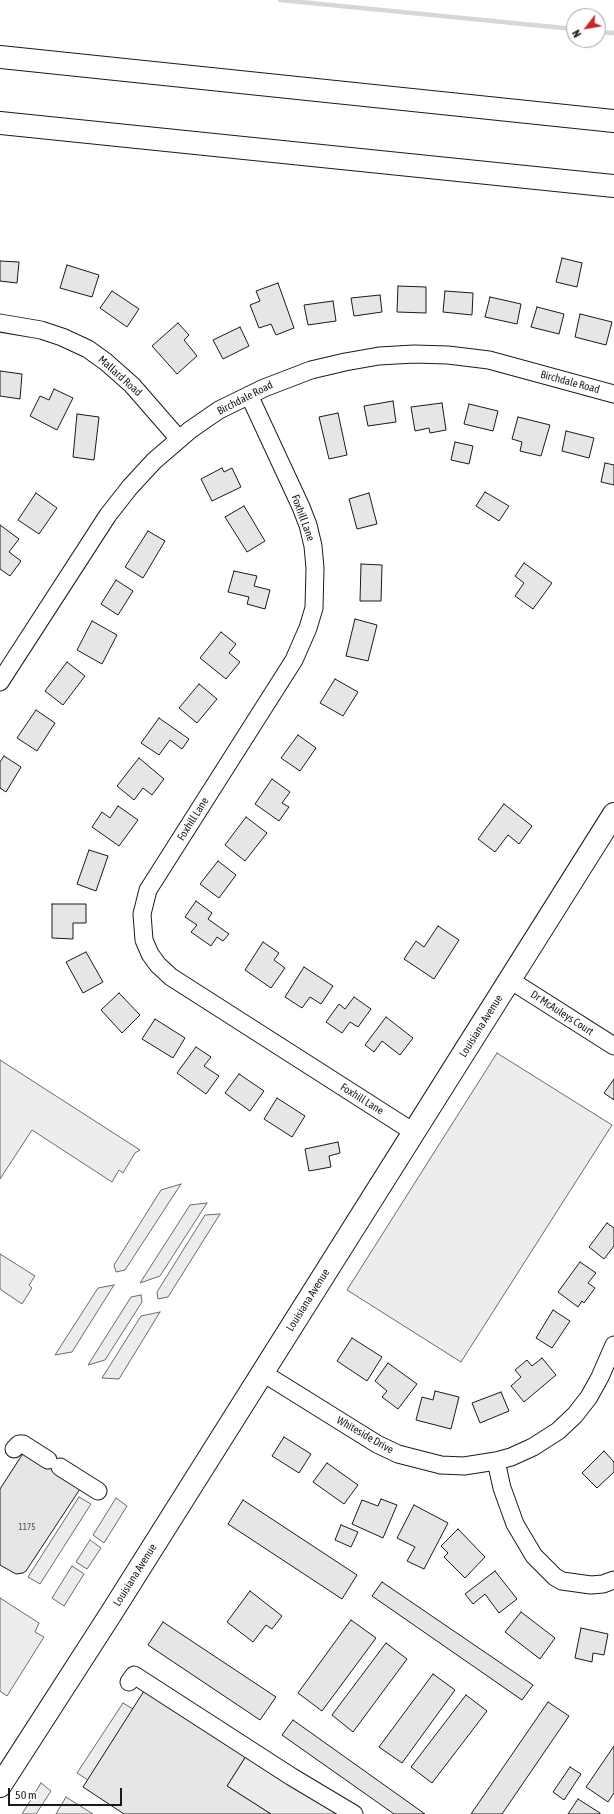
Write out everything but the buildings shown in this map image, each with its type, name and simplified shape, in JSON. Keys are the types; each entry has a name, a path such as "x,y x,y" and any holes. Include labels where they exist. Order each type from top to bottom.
{"main road":[{"path":"0,57 614,121"},
{"path":"0,123 614,186"},
{"name":"Louisiana Avenue","path":"0,1786 415,1133 614,814"}],"street":[{"name":"Mallard Road","path":"0,323 41,330 62,337 88,350 106,362 132,385 179,439"},
{"name":"Birchdale Road","path":"0,682 108,515 130,487 154,461 179,439 219,410 249,395 279,381 312,370 366,358 414,354 448,355 489,360 614,394"},
{"name":"Foxhill Lane","path":"249,395 308,525 314,546 314,608 308,628 294,660 148,890 142,914 144,940 150,954 158,966 171,977 415,1133"},
{"name":"Dr McAuleys Court","path":"510,980 614,1046"},
{"name":"Whiteside Drive","path":"263,1373 377,1444 398,1454 441,1465 464,1466 496,1461 533,1447 558,1431 575,1416 589,1397 600,1377 614,1345"},
{"path":"14,1449 19,1444 23,1444 98,1491"},
{"path":"496,1461 502,1488 512,1518 526,1546 534,1556 555,1577 562,1581 591,1585 603,1584 614,1580"},
{"path":"129,1682 134,1675 292,1777 354,1814"}],"shaded area":[{"path":"497,1053 612,1125 461,1362 347,1290"},
{"path":"0,1060 140,1150 135,1153 123,1173 119,1170 112,1182 32,1130 0,1179"},
{"path":"181,1184 125,1270 116,1272 114,1265 161,1190"},
{"path":"207,1203 160,1276 140,1283 190,1205"},
{"path":"220,1214 168,1297 158,1299 157,1292 205,1215"},
{"path":"0,1254 35,1276 29,1285 32,1288 22,1304 0,1289"},
{"path":"114,1285 72,1352 55,1355 98,1288"},
{"path":"141,1295 142,1302 105,1360 88,1365 131,1297"},
{"path":"160,1312 119,1379 102,1378 141,1316"},
{"path":"79,1497 91,1504 40,1584 28,1577"},
{"path":"116,1498 127,1506 104,1543 93,1535"},
{"path":"90,1540 101,1548 87,1569 76,1562"},
{"path":"72,1566 84,1574 64,1606 52,1598"},
{"path":"0,1598 39,1623 35,1632 44,1637 7,1696 0,1691"},
{"path":"123,1703 133,1709 88,1780 77,1773"},
{"path":"246,1756 336,1814 271,1814 227,1786"},
{"path":"41,1783 51,1791 36,1814 22,1814"},
{"path":"66,1797 93,1814 56,1814"}],"waterway":[{"path":"280,0 566,28"},
{"path":"606,32 614,33"}]}
